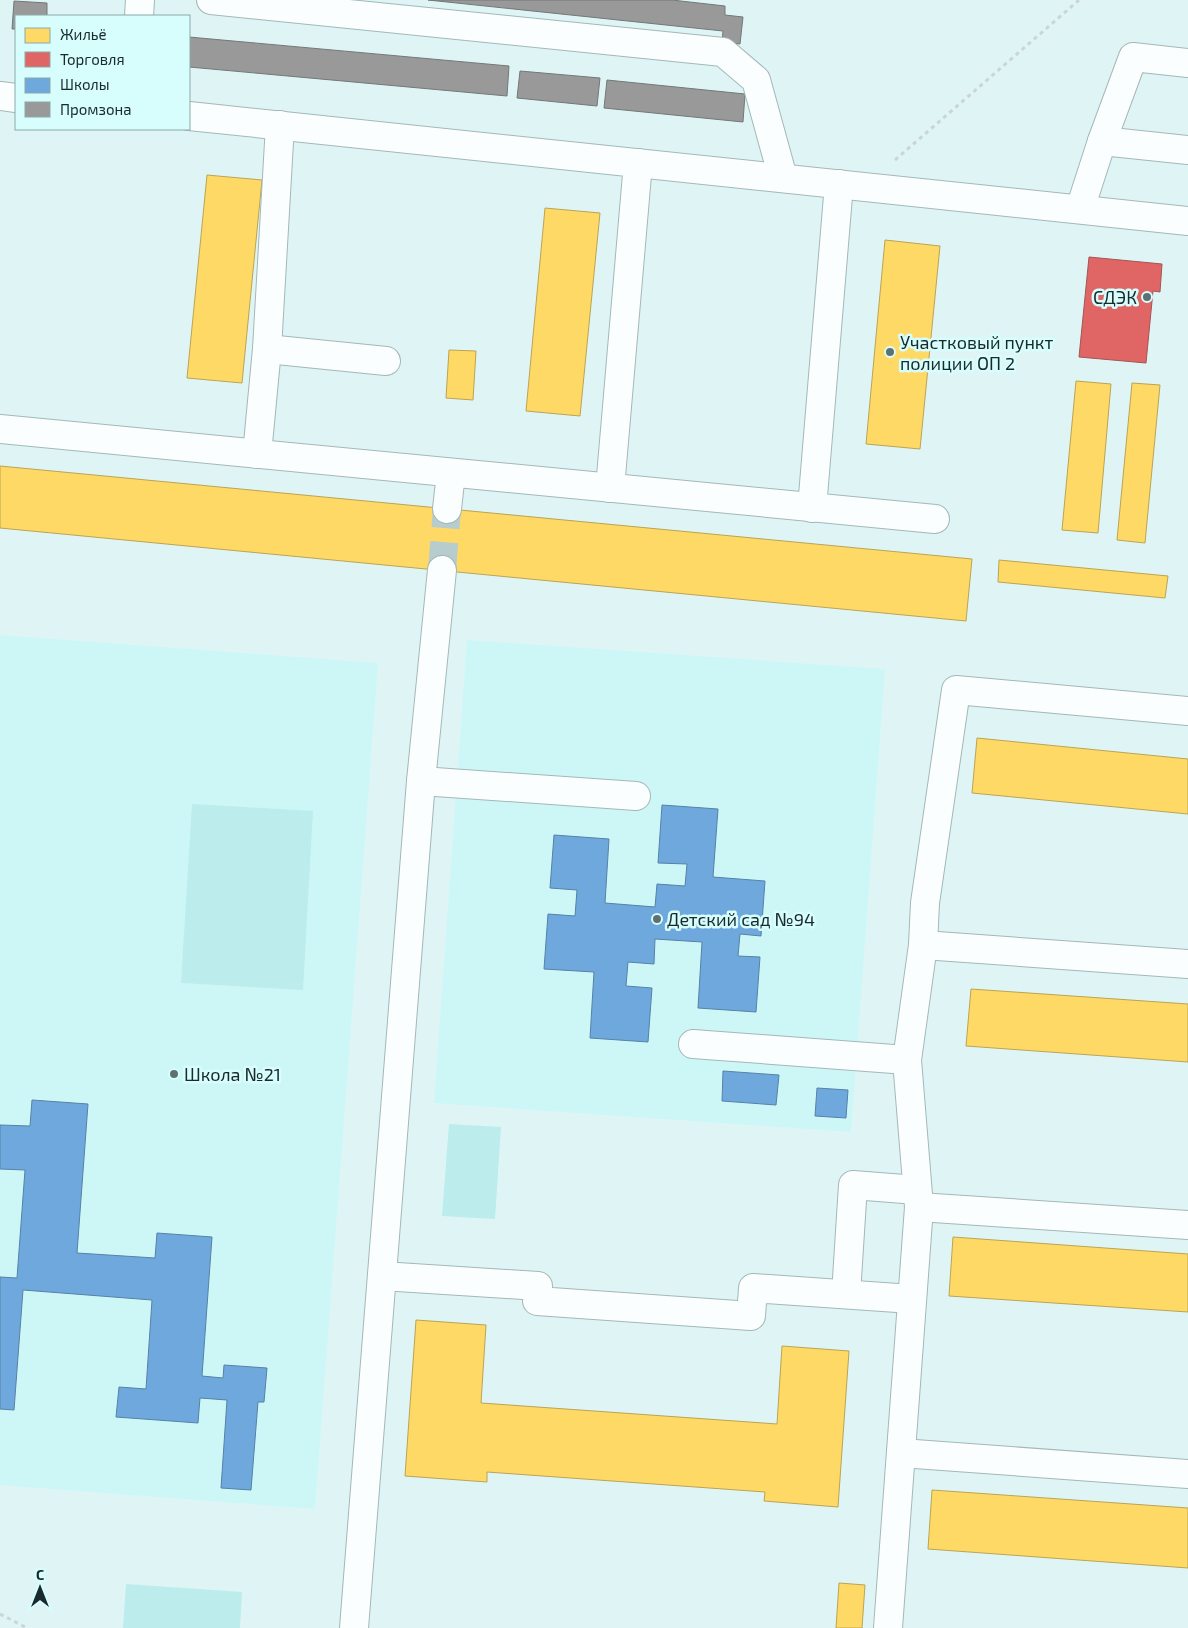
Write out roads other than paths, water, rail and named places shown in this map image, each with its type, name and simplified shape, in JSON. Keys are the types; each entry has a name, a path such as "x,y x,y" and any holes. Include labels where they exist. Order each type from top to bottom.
{"street":[{"path":"139,15 140,0"},
{"path":"211,0 723,52 756,80 783,178"},
{"path":"1080,210 1102,141 1133,58 1188,63"},
{"path":"0,96 15,98"},
{"path":"190,116 1188,221"},
{"path":"257,454 267,349 280,125"},
{"path":"1102,141 1188,150"},
{"path":"610,488 638,163"},
{"path":"812,508 852,185"},
{"path":"267,349 386,361"},
{"path":"0,429 935,519"},
{"path":"448,509 451,473"},
{"path":"354,1628 421,781 442,570"},
{"path":"888,1628 918,1198 907,1060 923,945 925,903 956,690 1188,711"},
{"path":"421,781 636,796"},
{"path":"923,945 1188,964"},
{"path":"693,1044 907,1060"},
{"path":"846,1294 853,1185 918,1198 1188,1225"},
{"path":"382,1276 538,1286 537,1301 751,1316 753,1288 912,1299"},
{"path":"901,1452 1188,1474"}],"tunnel":[{"path":"442,570 447,509"}],"place":[{"name":"СДЭК","path":"1147,297"},
{"name":"Участковый пункт полиции ОП 2","path":"890,352"},
{"name":"Детский сад №94","path":"657,919"},
{"name":"Школа №21","path":"174,1074"}]}
